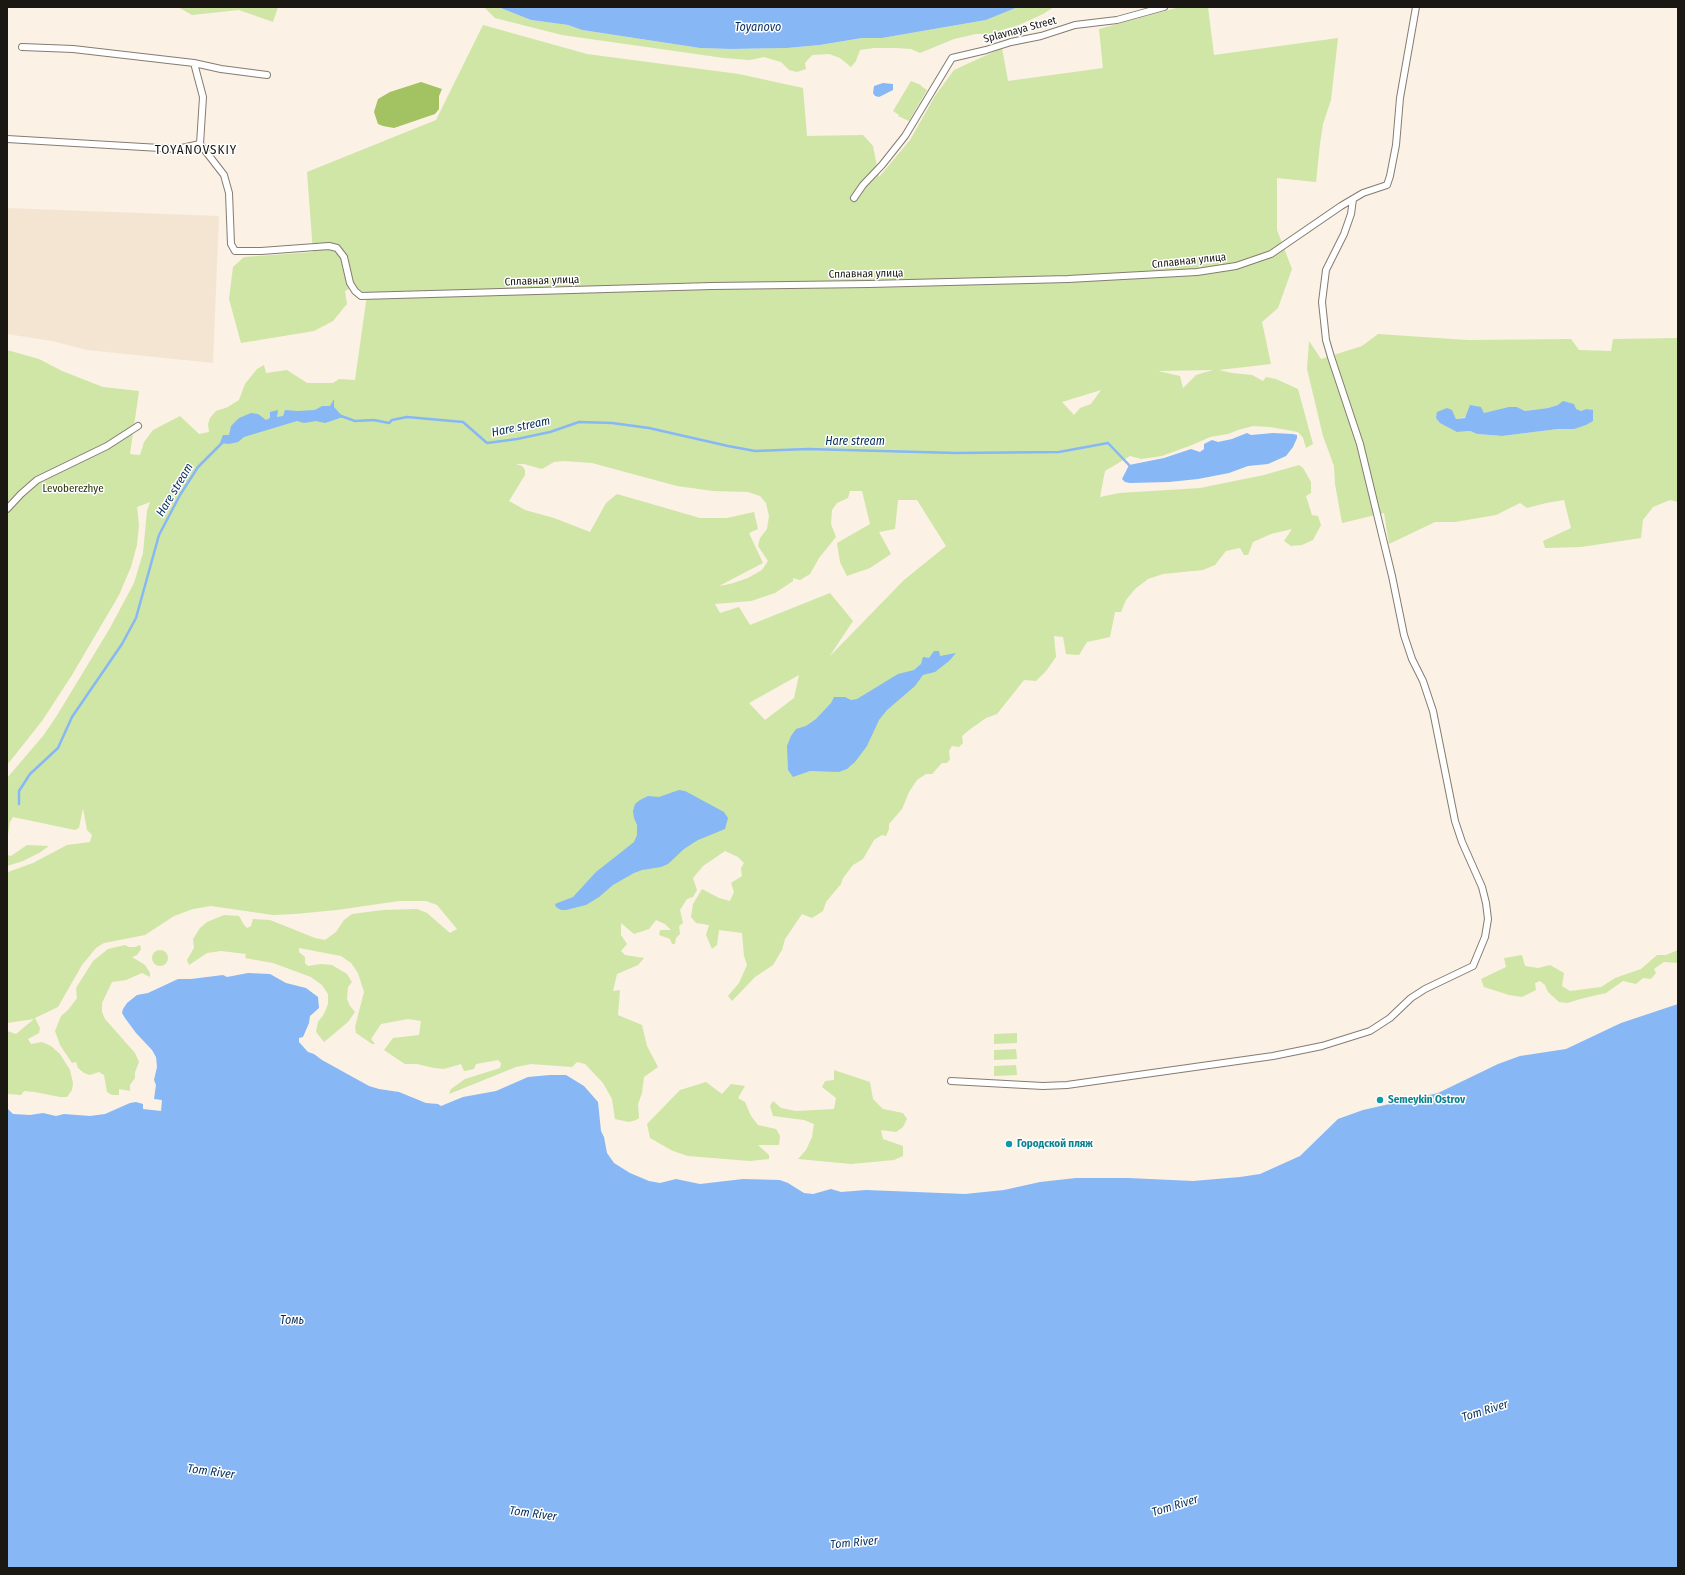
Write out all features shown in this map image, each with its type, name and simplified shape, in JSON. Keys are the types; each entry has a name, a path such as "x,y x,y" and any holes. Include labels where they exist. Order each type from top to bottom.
{"street":[{"name":"Splavnaya Street","path":"854,198 863,185 882,165 905,136 952,58 1011,42 1041,36 1075,25 1117,20 1164,7"},
{"name":"Сплавная улица","path":"200,144 224,175 229,193 231,244 235,251 262,251 330,246 337,248 344,258 350,283 355,291 362,296 712,286 1068,279 1197,272 1236,266 1271,254 1341,206 1363,193 1387,185 1396,145 1400,98 1416,7"},
{"path":"22,47 73,49 194,63 221,69 267,75"},
{"path":"7,139 177,150 200,144 203,97 194,63"},
{"path":"951,1080 1043,1086 1067,1085 1273,1056 1322,1046 1370,1031 1390,1018 1411,998 1425,989 1473,966 1485,937 1488,919 1486,903 1482,886 1462,842 1455,821 1433,711 1423,681 1412,659 1404,635 1392,576 1360,444 1326,340 1322,302 1324,277 1344,234 1351,214 1353,199"},
{"path":"7,509 37,480 107,446 138,426"}],"shaded area":[{"path":"7,208 219,216 213,363 87,350 52,341 7,334"}],"green space":[{"path":"178,7 278,7 273,22 239,10 192,15"},
{"path":"483,7 498,7 531,20 568,25 582,30 700,48 730,49 787,48 820,45 862,38 882,38 986,20 1018,7 1054,7 1019,25 988,34 976,34 954,39 920,53 911,49 896,48 874,48 860,50 856,61 851,67 840,58 829,54 812,55 805,63 806,69 797,72 789,70 781,62 764,57 750,60 724,58 562,35 495,18"},
{"name":"Levoberezhye","path":"1180,7 1208,7 1214,55 1338,38 1331,100 1323,124 1316,182 1277,178 1277,230 1292,269 1278,308 1262,322 1271,364 1219,370 1252,375 1263,381 1266,377 1276,379 1298,389 1313,444 1306,448 1303,438 1298,432 1270,427 1253,426 1228,434 1210,437 1162,456 1141,459 1130,456 1105,471 1100,497 1119,493 1200,488 1264,475 1299,465 1303,468 1311,482 1311,493 1306,496 1312,515 1318,516 1321,525 1313,540 1302,545 1291,546 1284,541 1292,529 1271,534 1253,542 1248,555 1244,555 1240,548 1226,551 1215,565 1203,570 1163,574 1148,579 1135,589 1126,600 1121,612 1115,612 1110,637 1087,642 1079,655 1066,654 1063,637 1054,636 1056,657 1046,671 1036,681 1024,680 997,714 986,718 962,736 963,743 959,747 952,746 949,751 950,759 947,763 942,763 932,774 926,774 917,780 909,792 902,809 889,824 889,829 886,836 882,835 874,840 863,859 853,865 843,878 841,884 826,902 823,911 812,918 802,914 785,939 782,950 773,965 755,977 732,1001 728,996 739,983 747,965 744,956 742,933 719,930 717,945 712,949 706,935 709,925 696,923 691,917 693,904 702,889 719,898 730,901 734,892 731,883 742,876 741,868 744,863 738,857 725,851 703,866 693,878 697,890 693,897 687,899 680,910 683,923 679,926 680,934 676,938 675,944 672,944 670,939 659,935 660,930 671,930 665,924 656,920 649,929 634,934 621,923 621,935 627,944 621,951 625,955 644,958 638,965 617,974 613,991 620,990 618,1015 642,1025 647,1046 658,1067 644,1077 642,1093 638,1104 639,1118 629,1122 615,1119 612,1099 603,1083 585,1064 577,1062 572,1067 531,1064 516,1067 449,1094 451,1089 465,1079 500,1068 501,1063 498,1060 476,1064 474,1069 464,1071 461,1064 444,1069 417,1064 405,1064 384,1050 393,1038 419,1035 421,1021 408,1019 381,1024 371,1039 375,1044 372,1044 356,1033 355,1027 364,992 358,973 351,963 341,956 299,948 299,952 305,957 305,963 308,966 321,964 332,965 347,974 352,982 348,987 347,999 355,1012 348,1022 324,1042 316,1032 318,1022 324,1014 328,1004 328,994 322,985 311,977 273,963 245,958 246,954 221,951 207,953 189,965 187,960 194,948 193,939 200,928 207,922 224,915 239,916 247,928 251,926 253,919 270,920 315,938 325,940 336,932 344,920 352,914 383,910 417,909 427,913 450,933 457,929 437,905 426,901 399,901 337,910 273,915 211,906 193,909 174,916 145,935 104,943 96,948 82,965 58,1007 35,1018 40,1028 39,1033 28,1039 31,1044 42,1042 51,1046 60,1054 70,1070 73,1083 72,1090 67,1097 24,1091 21,1095 7,1094 7,1031 16,1034 34,1019 7,1023 7,866 8,872 33,863 67,845 90,842 92,835 87,830 83,808 79,828 75,830 13,817 10,822 7,841 7,778 43,736 56,717 110,628 134,583 143,553 147,511 150,502 137,507 139,525 137,545 131,567 119,595 72,675 42,721 7,765 7,350 39,359 62,371 103,387 139,391 130,454 140,455 144,442 153,430 180,416 199,434 209,432 208,424 210,418 216,411 228,407 239,400 245,384 257,369 264,365 266,373 287,370 307,383 333,383 339,379 355,380 367,295 355,286 345,291 347,304 333,321 314,331 241,343 229,299 233,267 244,257 313,252 307,172 436,120 483,25 587,54 739,74 803,88 807,136 863,135 873,146 879,177 910,140 935,96 954,70 1002,48 1008,81 1103,68 1099,29","holes":["1213,370 1196,375 1183,388 1180,376 1158,371","1101,390 1091,404 1080,408 1074,415 1062,402","564,461 592,463 677,486 713,491 748,492 760,496 766,503 769,516 767,529 760,538 758,546 768,561 762,570 748,578 719,586 763,563 749,533 758,529 754,512 727,518 700,518 617,494 606,503 590,532 554,518 525,510 509,501 525,475 525,470 522,466 516,464 524,464 542,469 554,462","850,491 862,491 870,524 837,543 840,562 847,576 870,568 891,554 879,532 895,529 898,500 917,500 946,546 904,580 829,657 853,621 830,593 750,625 739,607 720,613 715,604 751,601 775,593 793,581 793,578 800,580 810,574 819,558 836,537 831,524 832,510 837,503 848,498","799,675 794,698 765,720 749,703"]},
{"path":"911,81 921,85 927,90 909,121 898,116 899,115 893,111"},
{"path":"421,82 442,89 439,96 439,109 435,114 394,128 378,124 374,112 378,99 390,92"},
{"path":"1378,334 1468,340 1571,339 1579,350 1611,351 1613,339 1678,338 1678,502 1670,500 1653,507 1643,520 1641,538 1581,547 1545,548 1543,541 1571,528 1564,500 1527,508 1520,503 1496,515 1455,522 1435,522 1389,544 1384,513 1342,523 1335,484 1334,466 1323,436 1307,369 1309,341 1321,359 1362,346","holes":["1558,405 1581,411 1586,409 1593,411 1574,429 1558,429 1502,436 1477,434 1470,431 1457,432 1452,410 1456,419 1517,407 1525,411"]},
{"path":"27,845 49,846 39,853 23,861 7,866 7,855 11,856"},
{"path":"125,945 135,947 140,945 141,949 137,955 132,957 145,965 150,973 150,977 142,973 126,980 112,982 102,1003 102,1012 105,1019 135,1053 139,1062 135,1072 135,1078 130,1085 130,1091 119,1089 119,1095 112,1095 107,1092 104,1075 99,1072 90,1075 84,1073 78,1068 76,1062 72,1063 60,1045 55,1031 61,1016 68,1010 77,998 76,988 93,961 108,949"},
{"path":"160,950 167,955 168,958 163,965 160,966 153,961 152,958 157,951"},
{"path":"1678,950 1678,963 1664,962 1654,969 1656,973 1651,979 1643,978 1636,984 1623,981 1606,993 1567,1003 1559,1002 1548,992 1545,985 1540,981 1535,983 1536,990 1522,997 1509,995 1484,987 1481,979 1506,967 1504,958 1522,955 1525,966 1538,968 1550,965 1564,973 1562,986 1570,991 1601,987 1615,978 1641,969 1657,955 1666,955"},
{"path":"1017,1033 1017,1043 994,1044 994,1034"},
{"path":"1016,1049 1017,1059 994,1060 994,1050"},
{"path":"1016,1065 1017,1075 994,1076 994,1066"},
{"path":"834,1070 870,1082 873,1099 883,1109 903,1113 907,1119 903,1127 896,1132 881,1130 883,1139 903,1146 903,1156 894,1160 851,1164 798,1159 806,1150 812,1137 814,1124 804,1120 773,1116 770,1106 773,1101 781,1108 796,1111 834,1109 836,1098 822,1087 825,1081 834,1080"},
{"path":"706,1082 722,1094 731,1084 745,1086 738,1098 745,1102 751,1116 758,1125 776,1129 780,1136 779,1145 758,1145 769,1155 769,1159 750,1161 688,1156 673,1151 650,1138 647,1124 680,1090"}],"water":[{"name":"Toyanovo","path":"498,7 1018,7 986,20 882,38 862,38 820,45 787,48 730,49 700,48 582,30 568,25 531,20"},
{"path":"883,83 893,84 893,90 879,97 875,96 873,93 874,86"},
{"path":"334,399 334,407 343,417 325,423 316,421 304,423 297,421 244,437 238,442 229,444 220,443 223,435 229,435 231,426 239,418 251,413 258,414 266,420 270,418 270,412 278,410 277,417 283,416 285,410 315,410 322,406 330,406"},
{"path":"1563,401 1574,404 1576,409 1581,411 1586,409 1593,410 1593,421 1574,429 1558,429 1502,436 1477,434 1470,431 1457,432 1440,423 1436,418 1437,412 1447,408 1452,410 1456,419 1465,418 1470,405 1481,407 1484,413 1509,407 1517,407 1525,411 1548,408 1558,405"},
{"path":"1247,433 1251,435 1273,433 1293,434 1297,435 1297,438 1293,447 1286,456 1268,464 1248,466 1229,473 1198,479 1169,482 1130,483 1125,482 1122,479 1129,465 1164,458 1191,449 1200,452 1204,449 1204,444 1212,440 1218,442 1232,439"},
{"path":"934,651 939,651 940,656 956,653 949,661 935,672 923,675 915,686 887,710 879,720 867,746 855,762 847,769 839,772 810,771 793,777 788,770 787,746 796,729 806,726 816,719 831,703 834,697 845,697 851,700 857,699 898,674 914,670 921,664 923,657 929,658"},
{"path":"679,790 685,791 724,812 728,818 725,829 698,840 684,849 668,864 634,873 613,885 599,897 586,905 566,910 561,910 556,907 555,904 573,897 596,872 634,842 637,835 637,825 633,811 635,804 648,796 659,797"},
{"name":"Томь","path":"248,973 270,974 286,983 306,988 318,997 319,1008 310,1016 309,1023 303,1037 299,1038 299,1042 308,1052 369,1086 399,1092 426,1103 438,1104 441,1106 463,1097 496,1091 528,1077 566,1075 584,1086 598,1102 601,1131 604,1137 607,1153 614,1163 630,1173 649,1181 660,1183 676,1179 700,1184 743,1179 780,1180 804,1193 813,1194 831,1189 841,1192 866,1190 965,1194 1004,1190 1040,1182 1076,1178 1128,1178 1193,1181 1260,1174 1300,1156 1338,1119 1363,1110 1438,1093 1498,1064 1520,1056 1566,1049 1621,1023 1678,1004 1678,1568 7,1568 7,1108 13,1114 30,1115 43,1113 56,1116 64,1114 90,1116 105,1114 130,1103 136,1102 143,1104 143,1109 161,1111 162,1100 154,1099 156,1085 154,1080 157,1067 156,1057 152,1050 136,1033 125,1018 122,1013 123,1009 127,1003 137,995 148,993 178,979 223,975 227,977"}],"waterway":[{"name":"Hare stream","path":"341,416 355,421 374,420 389,423 392,420 407,417 463,422 487,443 517,439 550,432 579,422 612,423 649,428 755,451 808,449 956,453 1059,452 1108,443 1129,465"},
{"name":"Hare stream","path":"19,804 19,791 30,774 58,748 72,717 122,644 136,618 159,535 180,495 198,467 223,442"}],"place":[{"name":"Semeykin Ostrov","path":"1380,1100"},
{"name":"Городской пляж","path":"1009,1144"}],"district":[{"name":"TOYANOVSKIY","path":"196,150"}],"water label":[{"name":"Tom River","path":"1485,1411"},
{"name":"Tom River","path":"211,1472"},
{"name":"Tom River","path":"1175,1506"},
{"name":"Tom River","path":"533,1514"},
{"name":"Tom River","path":"854,1543"}]}
